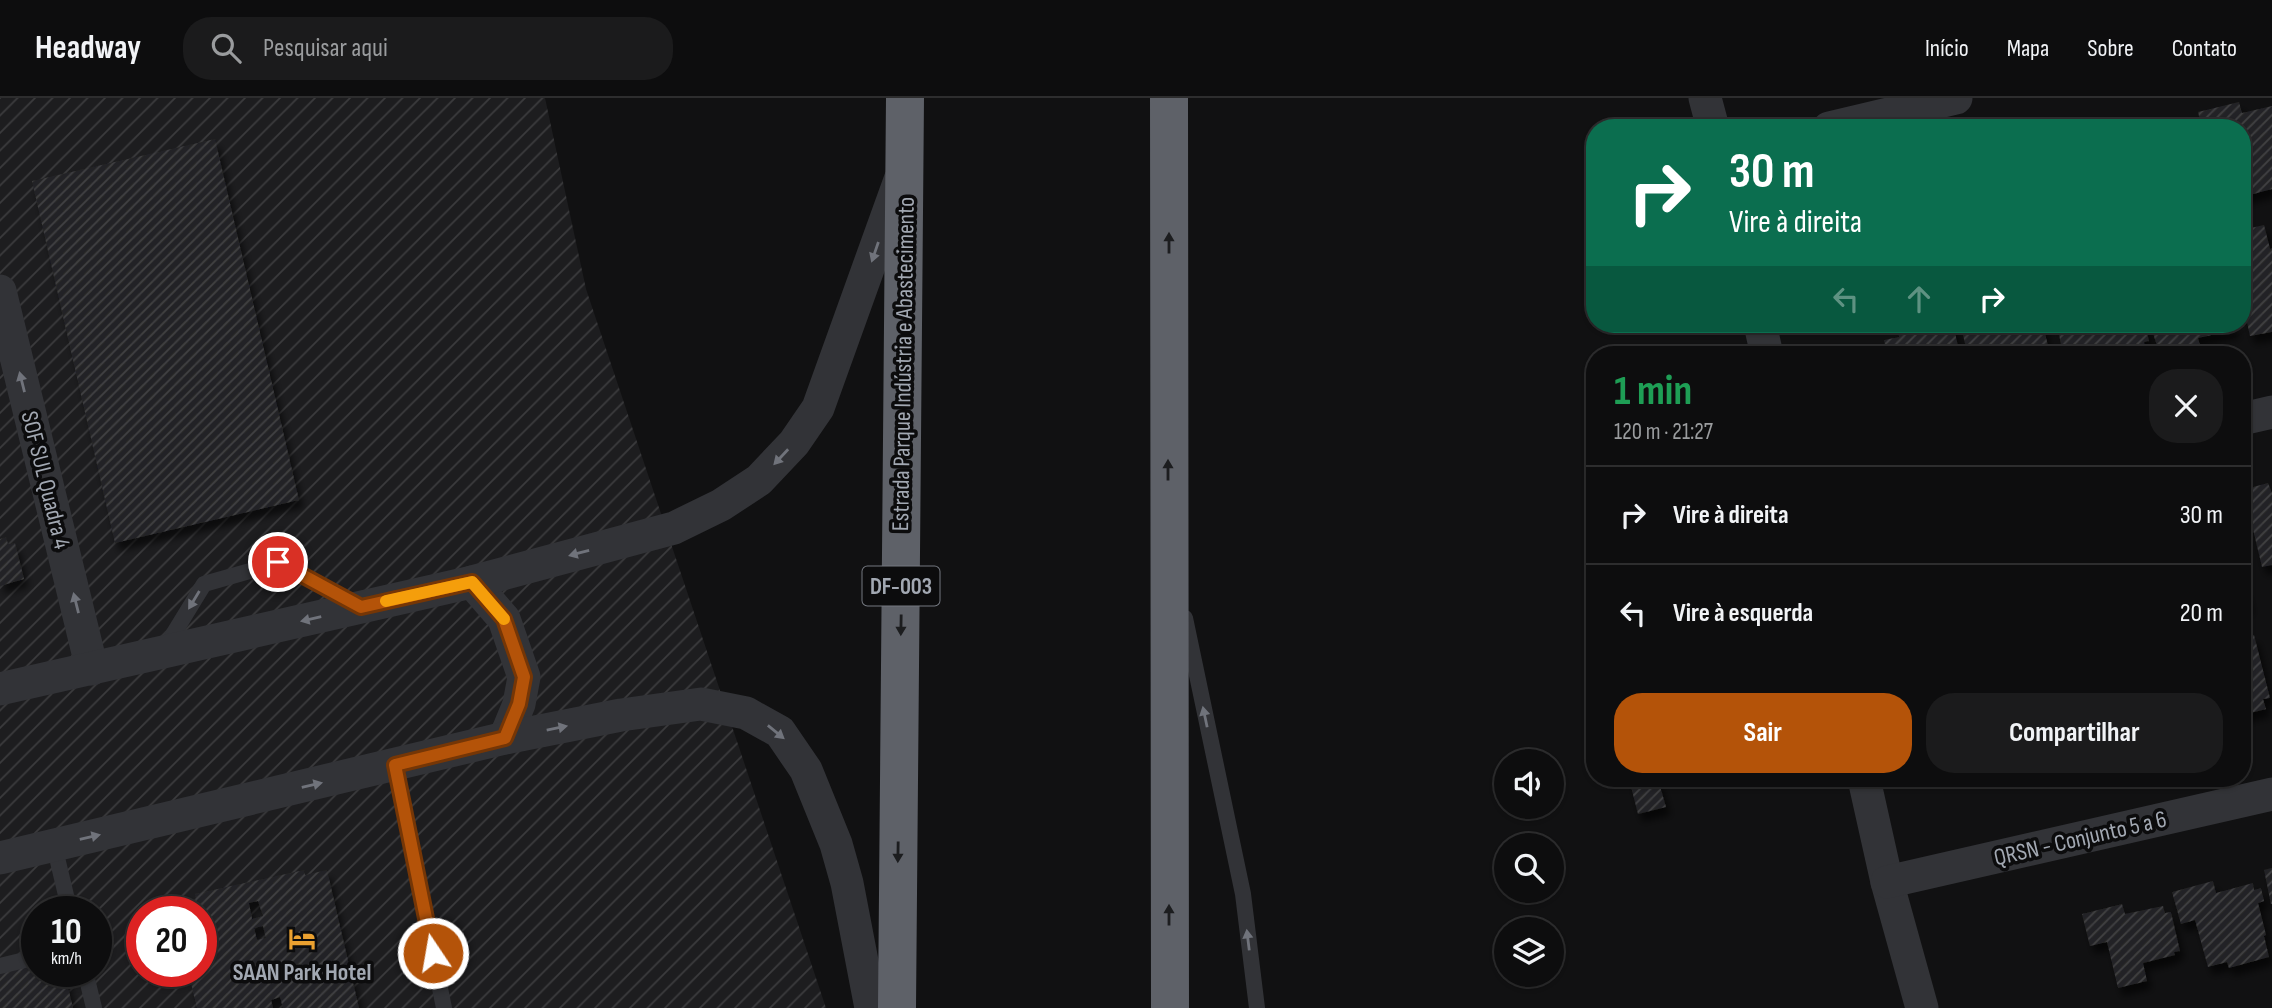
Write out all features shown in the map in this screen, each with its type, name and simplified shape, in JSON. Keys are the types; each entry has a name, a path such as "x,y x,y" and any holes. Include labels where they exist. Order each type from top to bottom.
{"highway":[{"name":"Estrada Parque Indústria e Abastecimento","path":"897,1008 905,98"},
{"path":"1169,98 1170,1008"}],"street":[{"path":"1705,98 1711,119"},
{"path":"1867,119 1956,98"},
{"path":"0,689 472,582 674,528 721,505 759,480 794,443 818,408 905,164"},
{"name":"SOF SUL Quadra 4","path":"0,291 92,669"},
{"path":"2251,417 2272,412"},
{"path":"472,582 504,619 524,677 519,704 505,738"},
{"path":"0,858 505,738 621,715 701,704 746,713 780,732 806,770 836,844 871,1008"},
{"path":"1866,787 1887,882 1922,1008"},
{"name":"QRSN - Conjunto 5 a 6","path":"1887,882 2272,794"}],"lane":[{"path":"1168,538 1243,894 1257,1008"},
{"path":"162,653 204,584 278,562 361,607"},
{"path":"395,765 444,1008"},
{"path":"54,845 66,896"},
{"path":"0,966 21,961"},
{"path":"89,987 94,1008"}],"shaded area":[{"path":"0,98 545,98 586,289 826,1008 0,1008"}],"building":[{"path":"2239,102 2242,113 2272,106 2272,189 2251,195 2251,119 2200,119 2198,112"},
{"path":"215,139 299,500 115,543 32,181"},
{"path":"2264,225 2270,249 2272,248 2272,332 2250,336 2251,333 2251,228"},
{"path":"1898,333 1955,333 1958,346 1885,346 1884,340 1899,337"},
{"path":"1962,333 2045,333 2048,346 1966,346"},
{"path":"2059,333 2147,333 2149,341 2144,342 2145,346 2061,346"},
{"path":"2153,333 2221,333 2198,338 2200,346 2157,346"},
{"path":"2268,483 2272,493 2272,565 2262,567 2251,521 2251,488"},
{"path":"6,537 8,544 15,543 24,579 0,586 0,539"},
{"path":"2254,635 2270,698 2263,699 2266,709 2251,713 2251,636"},
{"path":"1631,787 1660,787 1666,807 1638,814"},
{"path":"2272,868 2272,904 2271,904 2264,870"},
{"name":"SAAN Park Hotel","path":"304,870 305,875 327,870 359,1008 283,1008 280,997 271,1000 273,1008 197,1008 192,987 217,987 217,896 195,896","holes":["258,901 263,916 252,919 249,903","263,926 266,938 257,940 254,928"]},
{"path":"2213,881 2216,893 2253,883 2254,890 2261,888 2264,901 2258,903 2269,957 2229,968 2227,962 2208,967 2195,920 2181,924 2172,892"},
{"path":"2122,904 2125,914 2163,906 2165,913 2171,912 2180,951 2174,952 2175,955 2143,963 2147,981 2118,988 2107,942 2090,946 2082,914"},
{"path":"21,959 21,987 68,987 73,1008 0,1008 0,964"}],"slow traffic":[{"path":"386,601 472,582 504,619"}],"place":[{"name":"SAAN Park Hotel","path":"302,939"}],"route":[{"path":"278,562 361,607 472,582 504,619 518,654 524,677 519,704 505,738 395,765 433,953"}]}
